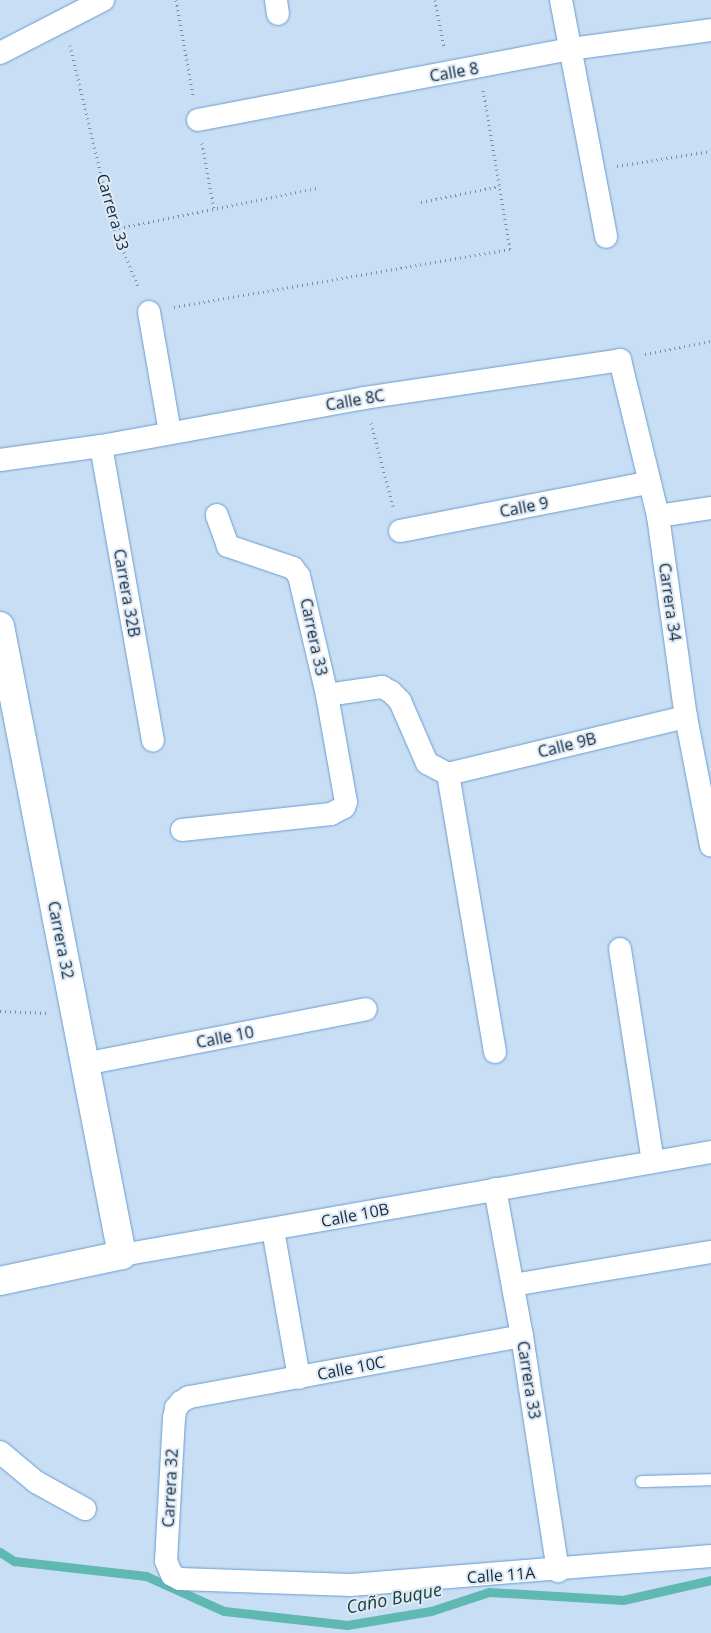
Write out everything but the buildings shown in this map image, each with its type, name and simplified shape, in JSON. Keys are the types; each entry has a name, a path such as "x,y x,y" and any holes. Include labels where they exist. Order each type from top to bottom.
{"street":[{"path":"0,53 103,0"},
{"path":"561,0 595,170 606,237"},
{"name":"Calle 8","path":"198,120 571,50 711,30"},
{"path":"149,312 170,432"},
{"name":"Calle 8C","path":"0,460 101,446 364,398 620,360"},
{"name":"Carrera 34","path":"620,360 648,483 658,516 686,717 711,846"},
{"name":"Carrera 32B","path":"101,446 153,740"},
{"name":"Calle 9","path":"400,531 648,483"},
{"path":"658,516 711,508"},
{"name":"Carrera 33","path":"182,830 331,814 344,808 346,802 327,695 299,576 293,568 228,546 217,515"},
{"name":"Carrera 32","path":"0,626 122,1255"},
{"path":"327,695 382,688 391,692 400,701 427,764 448,774 495,1052"},
{"name":"Calle 9B","path":"448,774 686,717"},
{"path":"620,949 653,1161"},
{"name":"Calle 10","path":"84,1064 366,1009"},
{"name":"Calle 10B","path":"0,1281 122,1255 711,1152"},
{"name":"Carrera 33","path":"495,1189 522,1336 558,1571"},
{"path":"273,1230 299,1378"},
{"path":"513,1285 711,1252"},
{"name":"Calle 10C","path":"181,1402 189,1397 522,1336"},
{"name":"Carrera 32","path":"172,1575 166,1561 174,1418 181,1402"},
{"path":"0,1452 36,1482 85,1510"},
{"name":"Calle 11A","path":"172,1575 180,1579 351,1586 558,1571 711,1556"}],"lane":[{"path":"640,1481 711,1479"}],"path":[{"path":"435,0 449,72"},
{"name":"Carrera 33","path":"64,19 114,229 149,312"},
{"path":"149,312 510,249 479,67"},
{"path":"595,170 711,151"},
{"path":"421,202 499,186"},
{"path":"114,229 318,188"},
{"path":"620,360 711,341"},
{"path":"364,398 400,531"},
{"path":"0,1011 76,1014"}],"waterway":[{"name":"Caño Buque","path":"0,1552 14,1561 146,1576 224,1611 347,1625 431,1611 489,1592 623,1600 711,1580"}]}
